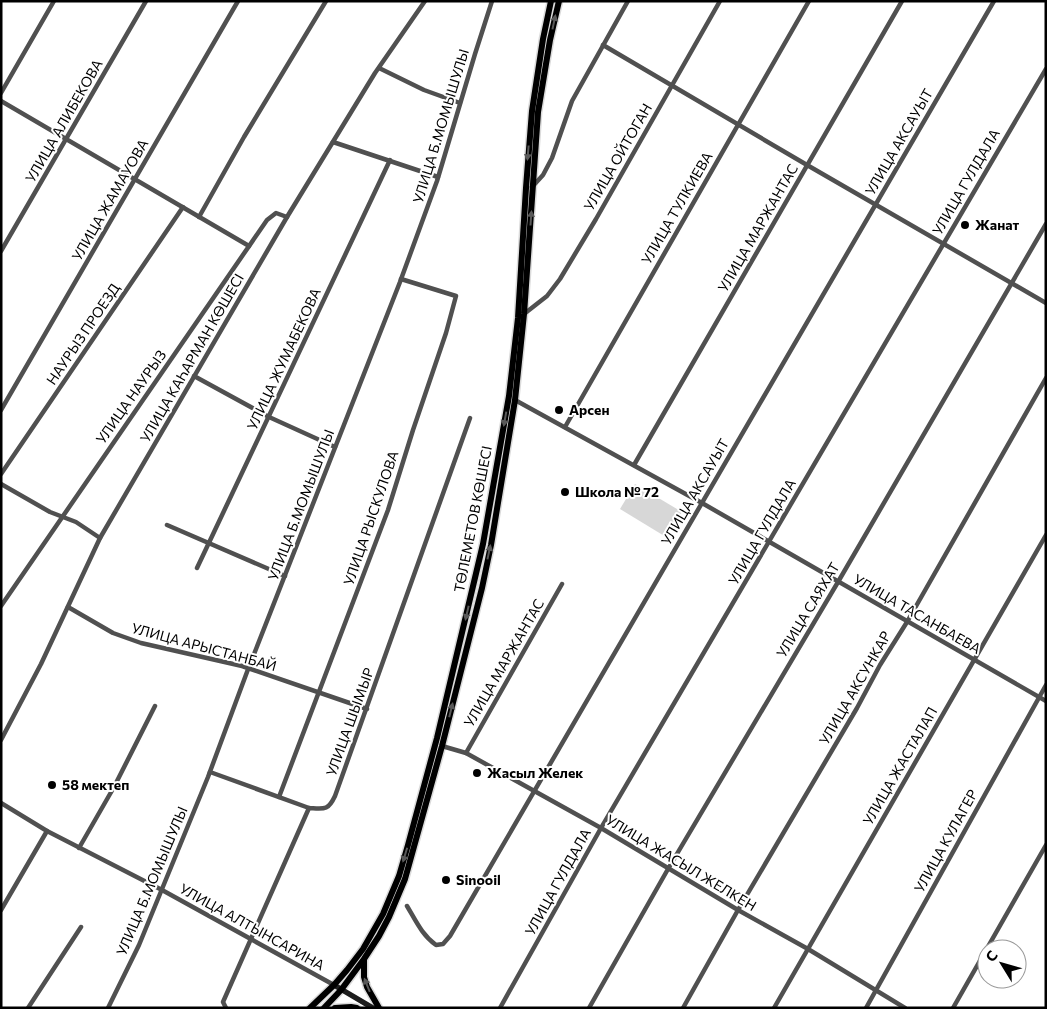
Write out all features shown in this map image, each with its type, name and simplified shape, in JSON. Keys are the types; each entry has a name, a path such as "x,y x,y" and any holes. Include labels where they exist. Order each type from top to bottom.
{"main road":[{"name":"ТӨЛЕМЕТОВ КӨШЕСІ","path":"310,1008 347,970 368,941 383,914 399,876 411,837 437,738 483,544 509,396 518,318 532,111 551,1"},
{"name":"ТӨЛЕМЕТОВ КӨШЕСІ","path":"324,1008 341,990 364,959 389,917 405,879 442,746 485,571 516,400 538,112 558,1"},
{"path":"364,959 364,977 367,987 379,1008"},
{"path":"334,985 373,1008"},
{"path":"335,1008 357,1008"}],"street":[{"path":"1,93 54,1"},
{"name":"УЛИЦА АЛИБЕКОВА","path":"1,251 146,1"},
{"name":"УЛИЦА ЖАМАУОВА","path":"1,410 238,1"},
{"path":"199,217 244,137 326,1"},
{"name":"УЛИЦА КАҺАРМАН КӨШЕСІ","path":"1,740 42,664 100,538 287,217 379,68 425,1"},
{"name":"УЛИЦА Б.МОМЫШУЛЫ","path":"108,1008 139,945 210,772 248,669 401,279 438,177 492,1"},
{"path":"526,188 533,187 543,175 552,158 572,101 628,1"},
{"name":"УЛИЦА ОЙТОГАН","path":"524,314 547,296 560,278 596,219 720,1"},
{"name":"УЛИЦА ТУЛКИЕВА","path":"565,427 809,1"},
{"name":"УЛИЦА МАРЖАНТАС","path":"634,465 902,1"},
{"name":"УЛИЦА АКСАУЫТ","path":"407,906 425,936 436,945 442,944 450,936 994,1"},
{"path":"603,46 1046,303"},
{"path":"379,68 424,90 460,103"},
{"name":"УЛИЦА ГУЛДАЛА","path":"500,1008 601,828 1046,69"},
{"path":"1,101 249,246"},
{"path":"333,142 438,177"},
{"name":"УЛИЦА ЖУМАБЕКОВА","path":"197,568 390,160"},
{"name":"НАУРЫЗ ПРОЕЗД","path":"1,474 183,207"},
{"name":"УЛИЦА НАУРЫЗ","path":"1,606 267,220 276,213 287,217"},
{"name":"УЛИЦА САЯХАТ","path":"589,1008 668,869 838,582 1046,224"},
{"name":"УЛИЦА РЫСКУЛОВА","path":"279,797 388,510 412,430 446,333 456,296 401,279"},
{"path":"194,376 269,417 335,447"},
{"name":"УЛИЦА АКСУНКАР","path":"683,1008 1046,378"},
{"name":"УЛИЦА ТАСАНБАЕВА","path":"516,400 702,503 1046,702"},
{"name":"УЛИЦА ШЫМЫР","path":"309,808 321,809 331,804 367,710 470,418"},
{"path":"1,484 50,512 76,522 100,538"},
{"path":"167,525 285,576"},
{"name":"УЛИЦА ЖАСТАЛАП","path":"774,1008 1046,535"},
{"name":"УЛИЦА МАРЖАНТАС","path":"466,753 562,584"},
{"name":"УЛИЦА АРЫСТАНБАЙ","path":"68,607 113,634 149,645 212,658 367,710"},
{"name":"УЛИЦА КУЛАГЕР","path":"866,1008 1046,685"},
{"path":"79,848 114,787 155,706"},
{"name":"УЛИЦА ЖАСЫЛ ЖЕЛКЕН","path":"442,746 466,753 601,828 905,1008"},
{"path":"210,772 309,808 223,1002 226,1008"},
{"name":"УЛИЦА АЛТЫНСАРИНА","path":"1,803 46,831 162,890 334,985"},
{"path":"1,910 46,831"},
{"path":"953,1008 1046,845"},
{"path":"28,1008 81,927"}],"shaded area":[{"path":"635,484 682,512 666,537 620,509"}],"place":[{"name":"Жанат","path":"965,225"},
{"name":"Арсен","path":"559,410"},
{"name":"Школа № 72","path":"565,492"},
{"name":"Жасыл Желек","path":"477,773"},
{"name":"58 мектеп","path":"52,785"},
{"name":"Sinooil","path":"446,880"}]}
